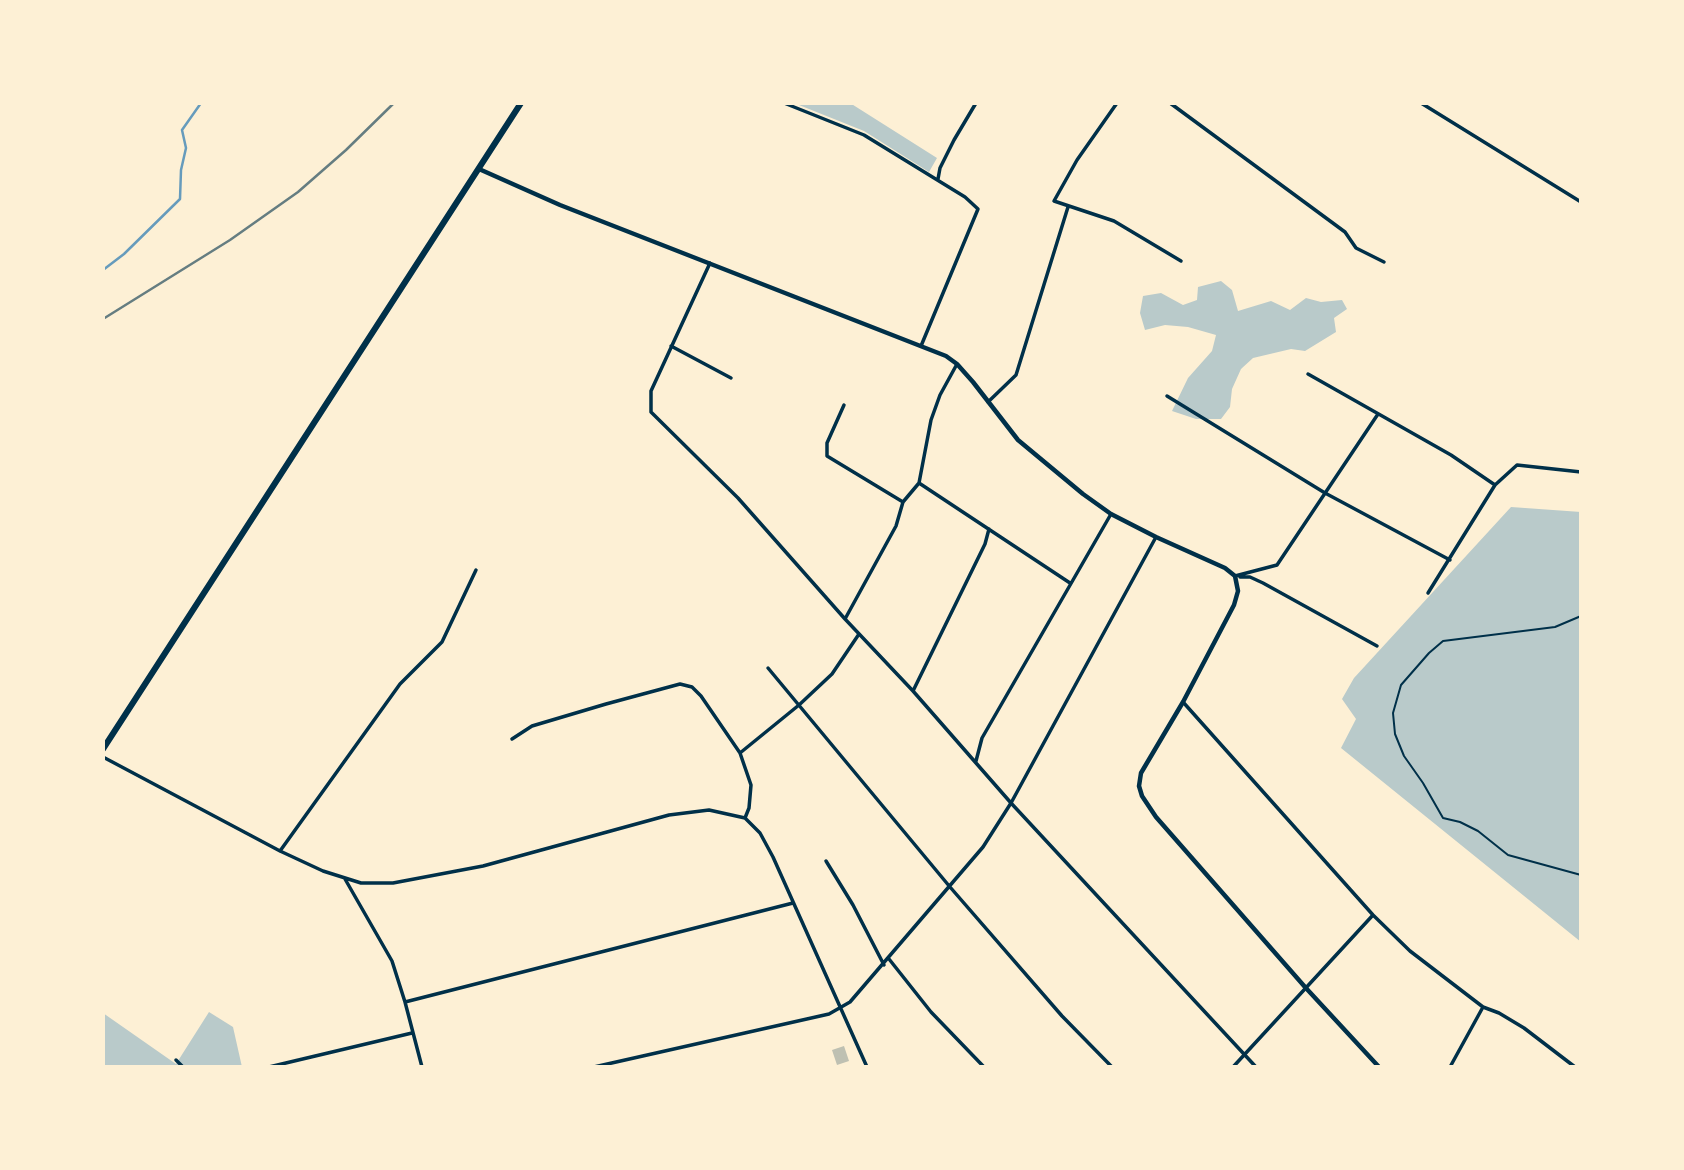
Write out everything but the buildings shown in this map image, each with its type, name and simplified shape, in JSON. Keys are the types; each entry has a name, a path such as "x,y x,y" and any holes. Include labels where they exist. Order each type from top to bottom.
{"main road":[{"path":"103,748 521,103"}],"street":[{"path":"784,103 864,135 938,179 978,209 921,345"},
{"path":"938,179 954,139 976,103"},
{"path":"1117,103 1077,160 1054,201 1114,221 1181,261"},
{"path":"1170,103 1345,232 1356,248 1384,262"},
{"path":"1421,103 1581,202"},
{"path":"479,169 559,205 946,356 957,364 1018,440 1111,514 1225,568 1235,576 1250,577 1263,583 1377,646"},
{"path":"988,402 1016,375 1068,207"},
{"path":"710,263 651,390 651,412 738,498 1011,803 1256,1067"},
{"path":"671,346 731,378"},
{"path":"845,618 897,526 903,502 919,483 931,420 940,395 957,364"},
{"path":"1308,374 1451,455 1495,485"},
{"path":"1167,396 1325,493 1450,560"},
{"path":"844,405 827,443 827,456 903,502"},
{"path":"1235,576 1277,565 1378,414"},
{"path":"1429,593 1495,485 1517,465 1581,472"},
{"path":"919,483 1070,583"},
{"path":"976,761 982,738 1111,514"},
{"path":"913,691 985,544 989,529"},
{"path":"594,1067 829,1014 850,1002 983,847 1011,803 1156,537"},
{"path":"280,851 400,684 442,642 476,570"},
{"path":"1235,576 1238,591 1234,605 1141,774 1139,786 1142,796 1156,817 1379,1067"},
{"path":"740,753 832,674 859,635"},
{"path":"768,668 950,887 1062,1016 1112,1067"},
{"path":"512,739 532,726 606,704 680,684 691,687 701,696 740,753 751,785 750,808 745,818"},
{"path":"1183,702 1373,915 1410,951 1483,1007 1524,1028 1575,1067"},
{"path":"103,757 280,851 360,883 393,883 482,866 669,815 709,810 745,818 760,833 866,1067"},
{"path":"826,861 853,905 884,965"},
{"path":"345,879 392,961 422,1067"},
{"path":"405,1002 793,903"},
{"path":"1233,1067 1373,915"},
{"path":"889,959 931,1012 984,1067"},
{"path":"1450,1067 1483,1007"},
{"path":"269,1067 412,1033"},
{"path":"176,1060 183,1067"}],"path":[{"path":"1581,616 1555,627 1443,641 1402,685 1393,713 1395,734 1404,756 1443,818 1460,822 1478,831 1508,855 1581,875"}],"shaded area":[{"path":"794,103 850,103 937,158 929,172 864,131"},
{"path":"1221,281 1232,290 1238,311 1271,301 1290,310 1306,298 1321,302 1342,300 1347,309 1334,318 1336,332 1305,351 1291,349 1253,358 1241,369 1232,389 1230,407 1221,419 1196,419 1172,411 1188,378 1212,351 1216,335 1188,327 1165,325 1145,330 1140,313 1143,296 1161,293 1183,305 1197,300 1198,287"},
{"path":"1511,507 1581,512 1581,942 1341,748 1356,719 1342,699 1354,678"},
{"path":"209,1012 233,1027 242,1067 103,1067 103,1013 176,1064"}],"waterway":[{"path":"103,270 124,254 180,199 181,170 186,148 182,130 201,103"}],"railway":[{"path":"103,319 230,240 298,192 394,103"}]}
